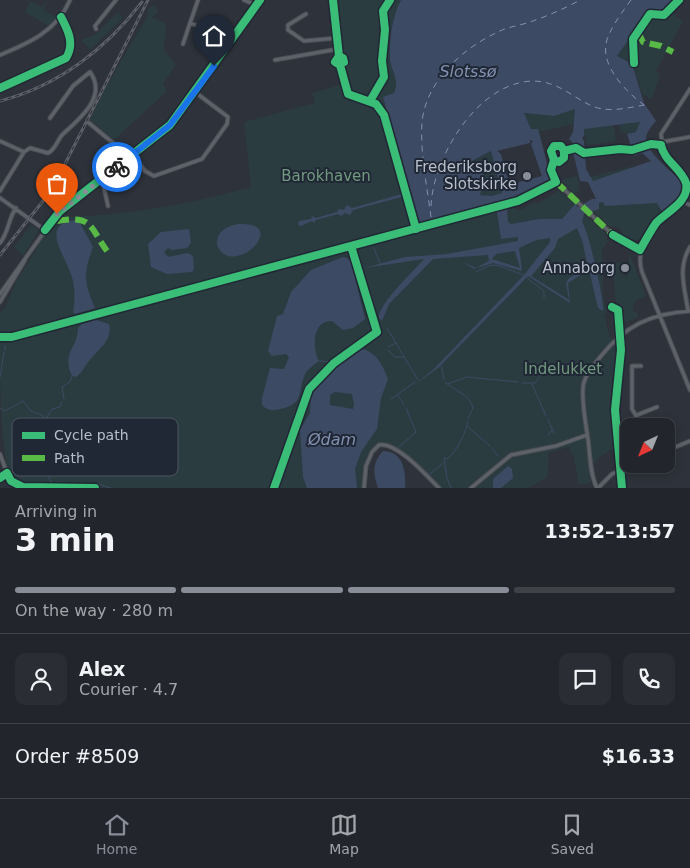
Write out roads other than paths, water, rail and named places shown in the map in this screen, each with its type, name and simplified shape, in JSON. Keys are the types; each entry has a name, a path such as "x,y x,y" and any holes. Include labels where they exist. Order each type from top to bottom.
{"street":[{"path":"0,55 46,32 61,17 70,0"},
{"path":"96,29 95,26 116,0"},
{"path":"183,44 198,0"},
{"path":"244,0 256,5"},
{"path":"0,294 60,211 170,125 260,0"},
{"path":"275,60 338,51 333,0"},
{"path":"306,14 288,26 288,30 299,40 337,38"},
{"path":"190,23 232,40"},
{"path":"0,191 24,152 35,148 48,153 62,135 85,114 97,89 96,79 90,72 73,86 50,118"},
{"path":"690,89 661,134 664,154 687,184 686,194 682,201 651,230 640,250 640,265 690,390"},
{"path":"89,123 132,156 146,171 154,176 202,159 227,124 228,117 195,92"},
{"path":"661,144 690,136"},
{"path":"0,141 24,152"},
{"path":"102,179 108,206"},
{"path":"556,182 613,234 640,250"},
{"path":"0,198 45,230"},
{"path":"682,201 690,205"},
{"path":"0,243 7,234 12,214 16,208"},
{"path":"622,488 618,470 597,488 587,435 583,391 584,382 592,367 621,333 659,315 689,311 682,268 684,256 690,247"},
{"path":"0,302 29,253"},
{"path":"638,418 632,409 632,366 641,366"},
{"path":"637,415 657,407"},
{"path":"471,488 512,455 556,446 587,435"},
{"path":"675,447 690,441"},
{"path":"364,488 369,459 379,445 384,444 393,448 413,463 439,488"},
{"path":"0,454 7,473 17,486 95,488"}],"water":[{"name":"Slotssø","path":"401,0 676,0 664,12 649,11 617,56 632,64 644,103 656,121 647,133 646,138 649,149 681,181 681,194 662,212 657,203 605,206 603,202 599,203 599,209 584,214 582,222 596,266 603,311 598,308 589,270 568,283 570,303 528,276 438,368 415,384 434,369 524,275 550,242 550,238 537,240 519,248 522,271 493,263 474,269 463,262 476,268 489,261 488,255 433,259 389,304 382,321 379,318 384,305 424,259 364,268 405,257 447,254 518,241 518,237 501,239 496,206 485,205 417,224 409,195 353,210 350,215 345,213 341,216 338,214 316,220 314,223 312,221 301,226 298,225 299,221 311,219 312,216 316,218 337,212 339,209 344,210 347,205 352,208 409,192 383,97 394,93 396,88 390,52 392,29","holes":["575,109 573,132 569,139 575,145 576,152 573,152 580,181 588,182 596,199 592,199 578,207 575,204 562,219 539,219 511,224 508,222 507,208 514,206 512,199 551,180 538,129 531,129 524,113 554,116","640,122 636,132 627,134 634,156 642,153 651,161 593,181 586,169 584,141 582,138 584,136 584,129","530,140 533,141 531,144 542,176 512,184 509,188 506,185 509,183 505,170 502,167 504,166 501,154 497,151 530,143","491,151 502,193 491,196 480,195 485,176 470,162","577,228 582,240 588,267 569,278 566,283 569,300 531,276 555,248 558,239","515,251 520,268 492,259 496,254"]},
{"path":"79,221 93,247 86,271 86,278 95,308 75,314 73,312 73,281 56,235 58,228 64,223"},
{"path":"238,224 254,226 260,231 259,239 254,247 245,253 234,256 224,254 217,245 218,237 226,228"},
{"path":"189,229 191,243 187,248 172,250 168,248 164,252 168,257 188,253 193,256 194,269 192,272 167,274 151,267 148,244 161,232"},
{"path":"343,257 351,262 365,319 353,328 343,330 332,321 321,325 315,336 315,350 319,361 305,374 297,401 288,407 280,409 272,410 266,408 262,405 262,398 270,368 284,369 289,357 286,354 272,356 268,351 277,316 283,314 291,292 311,270"},
{"path":"96,320 109,324 110,330 107,340 80,373 76,377 72,376 68,362 76,341 78,328 82,324"},
{"name":"Ødam","path":"361,349 366,350 375,356 384,369 388,379 381,398 377,429 361,452 355,469 357,488 307,488 303,477 300,430 310,413 311,391 344,359","holes":["335,392 352,394 353,409 330,405 330,395"]},
{"path":"383,451 395,455 402,464 405,475 405,488 378,488 374,468 379,455"},
{"path":"508,466 512,469 513,478 501,488 493,488 493,479"}],"waterway":[{"path":"374,248 380,264"},
{"path":"476,272 488,266 496,265 524,275"},
{"path":"527,278 544,291 544,298"},
{"path":"387,328 418,380"},
{"path":"388,347 396,343"},
{"path":"388,350 395,357 404,357"},
{"path":"0,377 4,352"},
{"path":"319,361 333,362"},
{"path":"441,365 444,379"},
{"path":"522,383 535,383 547,366"},
{"path":"64,399 62,387 70,382 72,376"},
{"path":"447,384 467,377 518,382"},
{"path":"391,399 415,382"},
{"path":"445,382 465,396 471,403 473,408 468,419"},
{"path":"532,384 546,416"},
{"path":"398,395 404,405"},
{"path":"0,408 5,411 23,401 31,411 42,415 44,418"},
{"path":"47,418 52,409 60,407 62,402"},
{"path":"399,447 416,432 406,408"},
{"path":"548,420 554,433"},
{"path":"451,488 447,478 444,458 447,459 457,447 468,422"},
{"path":"468,427 490,446"},
{"path":"548,435 552,430"},
{"path":"492,448 498,456"},
{"path":"430,474 443,463"},
{"path":"48,476 53,484"},
{"path":"61,482 62,486"},
{"path":"98,484 111,488"}],"railway":[{"path":"0,255 43,201 63,168 148,0"},
{"path":"0,101 42,86 79,64 113,35 142,2"}],"place":[{"name":"Frederiksborg Slotskirke","path":"527,176"},
{"name":"Annaborg","path":"625,268"}],"park label":[{"name":"Barokhaven","path":"326,176"},
{"name":"Indelukket","path":"563,369"}]}
